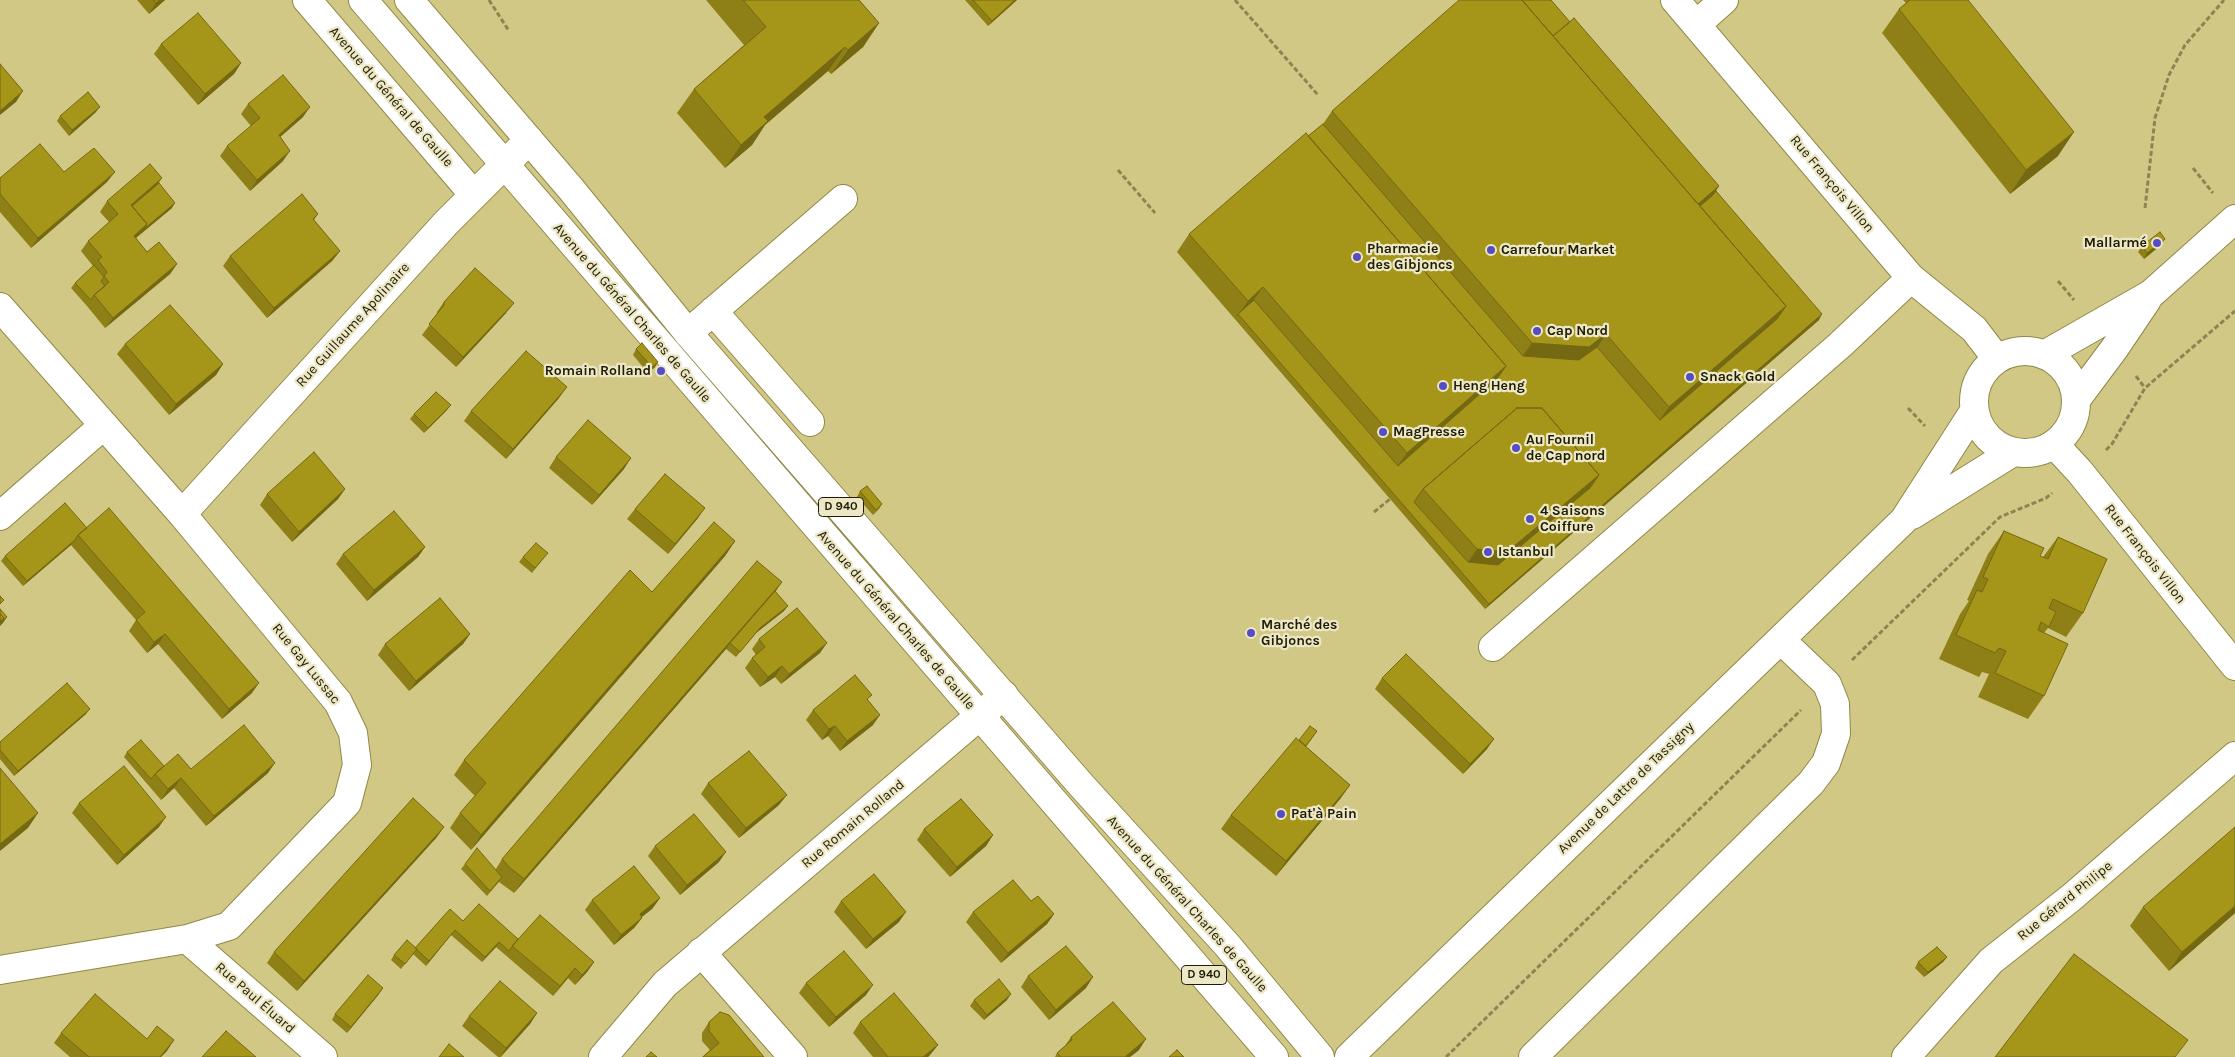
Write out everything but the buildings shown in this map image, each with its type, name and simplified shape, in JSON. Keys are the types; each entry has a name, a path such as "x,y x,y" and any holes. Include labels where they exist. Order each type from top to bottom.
{"main road":[{"name":"Avenue du Général de Gaulle","path":"307,0 474,195"},
{"name":"Avenue du Général Charles de Gaulle","path":"363,0 1274,1057"},
{"name":"Avenue du Général Charles de Gaulle","path":"409,0 529,140 688,333 1082,786 1227,945 1320,1057"},
{"name":"Rue François Villon","path":"1675,0 1911,278 1974,329 1997,359"},
{"path":"1697,24 1724,0"},
{"name":"Rue Guillaume Apolinaire","path":"182,514 439,230 529,140"},
{"path":"688,333 843,199"},
{"path":"2044,354 2151,294 2235,219"},
{"path":"1493,647 1840,344 1911,278"},
{"path":"2076,400 2114,349 2151,294"},
{"name":"Rue Gay Lussac","path":"0,307 182,514 338,702 353,733 357,765 347,803 229,926 187,939 0,970"},
{"path":"713,311 810,422"},
{"path":"2028,351 2044,354 2066,372 2073,386 2076,400 2073,417 2066,431 2054,444 2042,450 2028,453 2013,452 1990,439 1979,426 1974,411 1974,396 1978,382 1986,369 1997,359 2012,352 2028,351"},
{"name":"Avenue de Lattre de Tassigny","path":"1904,520 1974,411"},
{"path":"0,516 104,425"},
{"name":"Rue François Villon","path":"2054,444 2080,472 2235,666"},
{"name":"Avenue de Lattre de Tassigny","path":"1349,1057 1904,520 2013,452"},
{"path":"1533,1057 1811,783 1826,763 1836,734 1835,704 1826,684 1781,640"},
{"name":"Rue Romain Rolland","path":"603,1057 665,984 1004,695"},
{"name":"Rue Gérard Philipe","path":"1906,1057 1991,961 2072,896 2235,756"},
{"name":"Rue Paul Éluard","path":"187,939 323,1057"},
{"path":"701,952 793,1057"}],"path":[{"path":"489,0 510,31"},
{"path":"1235,0 1318,95"},
{"path":"2145,208 2155,118 2169,75 2185,45 2224,0"},
{"path":"2192,168 2214,194 2221,192"},
{"path":"1118,170 1155,213"},
{"path":"1374,512 1390,499"}],"place":[{"name":"Mallarmé","path":"2157,243"},
{"name":"Carrefour Market","path":"1491,250"},
{"name":"Pharmacie des Gibjoncs","path":"1357,257"},
{"name":"Cap Nord","path":"1537,331"},
{"name":"Romain Rolland","path":"661,371"},
{"name":"Snack Gold","path":"1690,377"},
{"name":"Heng Heng","path":"1443,386"},
{"name":"MagPresse","path":"1383,432"},
{"name":"Au Fournil de Cap nord","path":"1516,448"},
{"name":"4 Saisons Coiffure","path":"1530,519"},
{"name":"Istanbul","path":"1488,552"},
{"name":"Marché des Gibjoncs","path":"1251,633"},
{"name":"Pat'à Pain","path":"1281,814"}]}
